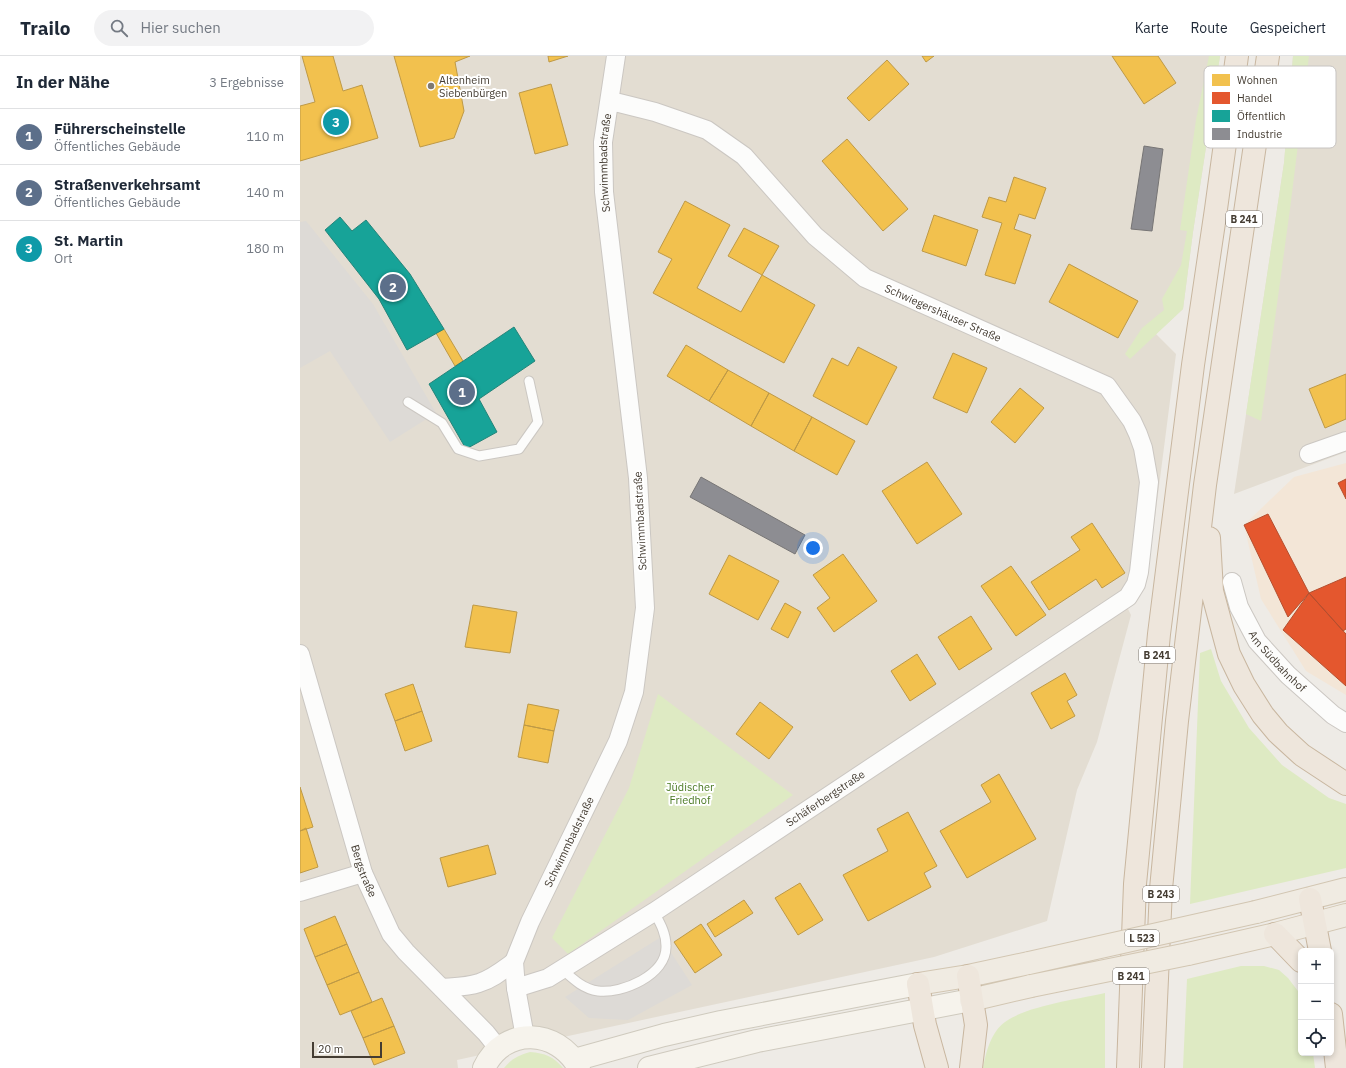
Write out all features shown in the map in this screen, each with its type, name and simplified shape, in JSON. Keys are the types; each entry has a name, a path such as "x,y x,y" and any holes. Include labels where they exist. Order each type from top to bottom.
{"highway":[{"name":"B 241","path":"1236,66 1237,56"},
{"name":"B 241","path":"1267,66 1268,56"},
{"name":"B 241","path":"1128,1068 1135,884 1159,634 1193,365 1224,148"},
{"name":"B 241","path":"1254,148 1205,485 1212,591 1229,654 1244,685 1263,715 1278,733 1302,755 1346,784"},
{"name":"B 243","path":"1153,1068 1161,889 1177,721 1205,485"},
{"path":"1310,899 1319,948"},
{"path":"1265,936 1298,959"},
{"path":"968,976 976,1025 971,1068"},
{"path":"918,984 922,1009 937,1068"},
{"path":"1332,1020 1337,1068"}],"main road":[{"name":"L 523","path":"576,1064 664,1035 721,1022 918,984 968,976 1256,912 1346,889"},
{"name":"B 241","path":"971,1000 1031,986 1188,954 1346,915"},
{"path":"651,1067 757,1041 971,1000"},
{"path":"484,1068 488,1060 498,1048 511,1041 525,1037 539,1038 553,1042 565,1049 576,1064"}],"street":[{"name":"Schwimmbadstraße","path":"525,1037 516,988 514,962 530,922 618,741 634,692 645,608 638,478 604,192 603,142 616,56"},
{"name":"Schwiegershäuser Straße","path":"610,102 655,112 707,130 713,134 744,156 815,236 865,278 1045,357 1093,381 1107,386 1132,421 1138,434 1143,448 1149,482 1139,572 1136,584 1128,597"},
{"path":"1309,454 1346,441"},
{"name":"Am Südbahnhof","path":"1232,582 1238,607 1257,641 1288,675 1332,714 1346,723"},
{"name":"Schäferbergstraße","path":"516,988 548,978 654,912 1128,597"},
{"name":"Bergstraße","path":"300,654 363,873 391,934 406,952 486,1033 498,1048"},
{"path":"300,892 363,873"},
{"path":"442,988 480,983 490,979 514,962"}],"lane":[{"path":"408,402 442,422 458,449 479,456 519,449 538,422 529,381"},
{"path":"562,969 579,985 597,991 616,991 635,985 649,976 659,966 664,958 666,947 663,928 654,912"}],"shaded area":[{"path":"300,56 1220,56 1218,66 1204,66 1204,148 1206,148 1183,309 1156,334 1176,354 1147,580 1141,592 1127,607 1131,615 1097,742 1077,790 1047,921 934,957 457,1060 458,1068 300,1068"},
{"path":"1293,56 1346,56 1346,452 1234,494 1285,148 1336,148 1336,66 1292,66"},
{"path":"306,221 373,304 436,413 390,442 330,351 300,368 300,222"},
{"path":"1346,463 1346,695 1306,671 1261,599 1244,525 1294,477"},
{"path":"661,937 692,985 628,1020 589,1018 565,997"}],"green space":[{"path":"1209,56 1220,56 1218,66 1207,66"},
{"path":"1293,56 1309,56 1308,66 1292,66"},
{"path":"1204,81 1204,148 1206,148 1183,309 1130,359 1125,354 1142,328 1164,310 1162,299 1181,265 1187,231 1180,230 1196,120"},
{"path":"1285,148 1298,148 1261,421 1246,414"},
{"path":"1211,649 1221,681 1249,728 1282,765 1329,798 1346,804 1346,868 1190,904 1200,653"},
{"name":"Jüdischer Friedhof","path":"658,694 793,795 568,954 552,938 629,788"},
{"path":"1241,966 1264,966 1279,970 1288,978 1298,991 1298,1056 1313,1056 1315,1068 1183,1068 1187,979"},
{"path":"1105,993 1105,1068 983,1068 988,1049 996,1031 1000,1026 1014,1016 1039,1007"},
{"path":"530,1052 549,1056 563,1068 504,1068 509,1062 522,1054"}],"building: Wohnen":[{"path":"302,56 333,56 343,91 362,85 378,138 300,161 300,106 315,102"},
{"name":"Altenheim Siebenbürgen","path":"394,56 470,56 455,62 464,111 454,138 420,147"},
{"path":"548,56 568,56 549,62"},
{"path":"922,56 934,56 926,62"},
{"path":"1112,56 1158,56 1176,83 1144,104"},
{"path":"887,60 909,84 869,121 847,98"},
{"path":"551,84 568,145 535,154 519,93"},
{"path":"847,139 908,209 883,231 822,161"},
{"path":"1014,177 1046,188 1035,219 1019,214 1014,229 1031,235 1015,284 985,275 1002,223 982,217 989,197 1006,202"},
{"path":"685,201 730,225 697,288 741,312 762,275 815,305 784,363 653,293 672,259 658,252"},
{"path":"934,215 978,230 966,266 922,251"},
{"path":"744,228 779,246 762,275 728,256"},
{"path":"1069,264 1138,301 1118,338 1049,302"},
{"path":"444,329 463,361 455,366 436,333"},
{"path":"686,345 728,370 709,401 667,376"},
{"path":"858,347 897,367 867,425 813,396 832,358 848,366"},
{"path":"953,353 987,368 967,413 933,398"},
{"path":"728,370 769,393 751,426 709,401"},
{"path":"1346,374 1346,419 1325,428 1309,389"},
{"path":"1020,388 1044,408 1015,443 991,422"},
{"path":"769,393 812,417 794,451 751,426"},
{"path":"812,417 855,441 837,475 794,451"},
{"path":"927,462 962,514 917,544 882,491"},
{"path":"1092,523 1125,573 1102,588 1096,579 1049,610 1031,582 1080,550 1071,537"},
{"path":"843,554 877,601 834,632 817,608 830,598 813,575"},
{"path":"729,555 779,581 758,620 709,594"},
{"path":"1011,566 1046,615 1016,636 981,586"},
{"path":"785,603 801,612 788,638 771,629"},
{"path":"473,605 517,612 510,653 465,647"},
{"path":"971,616 992,649 959,670 938,637"},
{"path":"917,654 936,684 910,701 891,671"},
{"path":"1065,673 1077,695 1067,701 1075,716 1051,729 1031,693"},
{"path":"413,684 422,711 395,721 385,694"},
{"path":"760,702 793,727 769,759 736,734"},
{"path":"528,704 559,710 554,731 524,725"},
{"path":"422,711 432,741 405,751 395,721"},
{"path":"524,725 554,731 548,763 518,757"},
{"path":"999,774 1036,839 967,878 940,831 991,802 981,785"},
{"path":"300,787 313,827 300,831"},
{"path":"908,812 937,866 924,873 931,887 868,921 843,875 888,851 877,829"},
{"path":"306,828 318,867 300,873 300,831"},
{"path":"488,845 496,874 448,887 440,858"},
{"path":"800,883 823,920 798,935 775,898"},
{"path":"744,900 753,913 715,937 707,924"},
{"path":"335,916 347,944 315,957 304,929"},
{"path":"701,924 722,955 695,973 674,942"},
{"path":"347,944 359,972 327,985 315,957"},
{"path":"359,972 372,1002 340,1015 327,985"},
{"path":"382,998 394,1026 363,1038 351,1011"},
{"path":"394,1026 405,1053 374,1065 363,1038"}],"building: Handel":[{"path":"1346,479 1346,499 1338,483"},
{"path":"1268,514 1309,593 1288,617 1244,525"},
{"path":"1346,577 1346,629 1343,631 1309,593"},
{"path":"1309,593 1346,634 1346,686 1283,630"}],"building: Öffentlich":[{"path":"340,217 352,231 366,220 410,274 444,329 407,350 379,299 325,230"},
{"path":"514,327 535,361 479,399 497,432 466,449 429,384"}],"building: Industrie":[{"path":"1144,146 1163,149 1152,231 1131,229"},
{"path":"701,477 805,535 795,554 690,497"}],"place":[{"name":"Altenheim Siebenbürgen","path":"431,86"},
{"name":"St. Martin","path":"336,122"},
{"name":"Straßenverkehrsamt","path":"393,287"},
{"name":"Führerscheinstelle","path":"462,392"}]}
